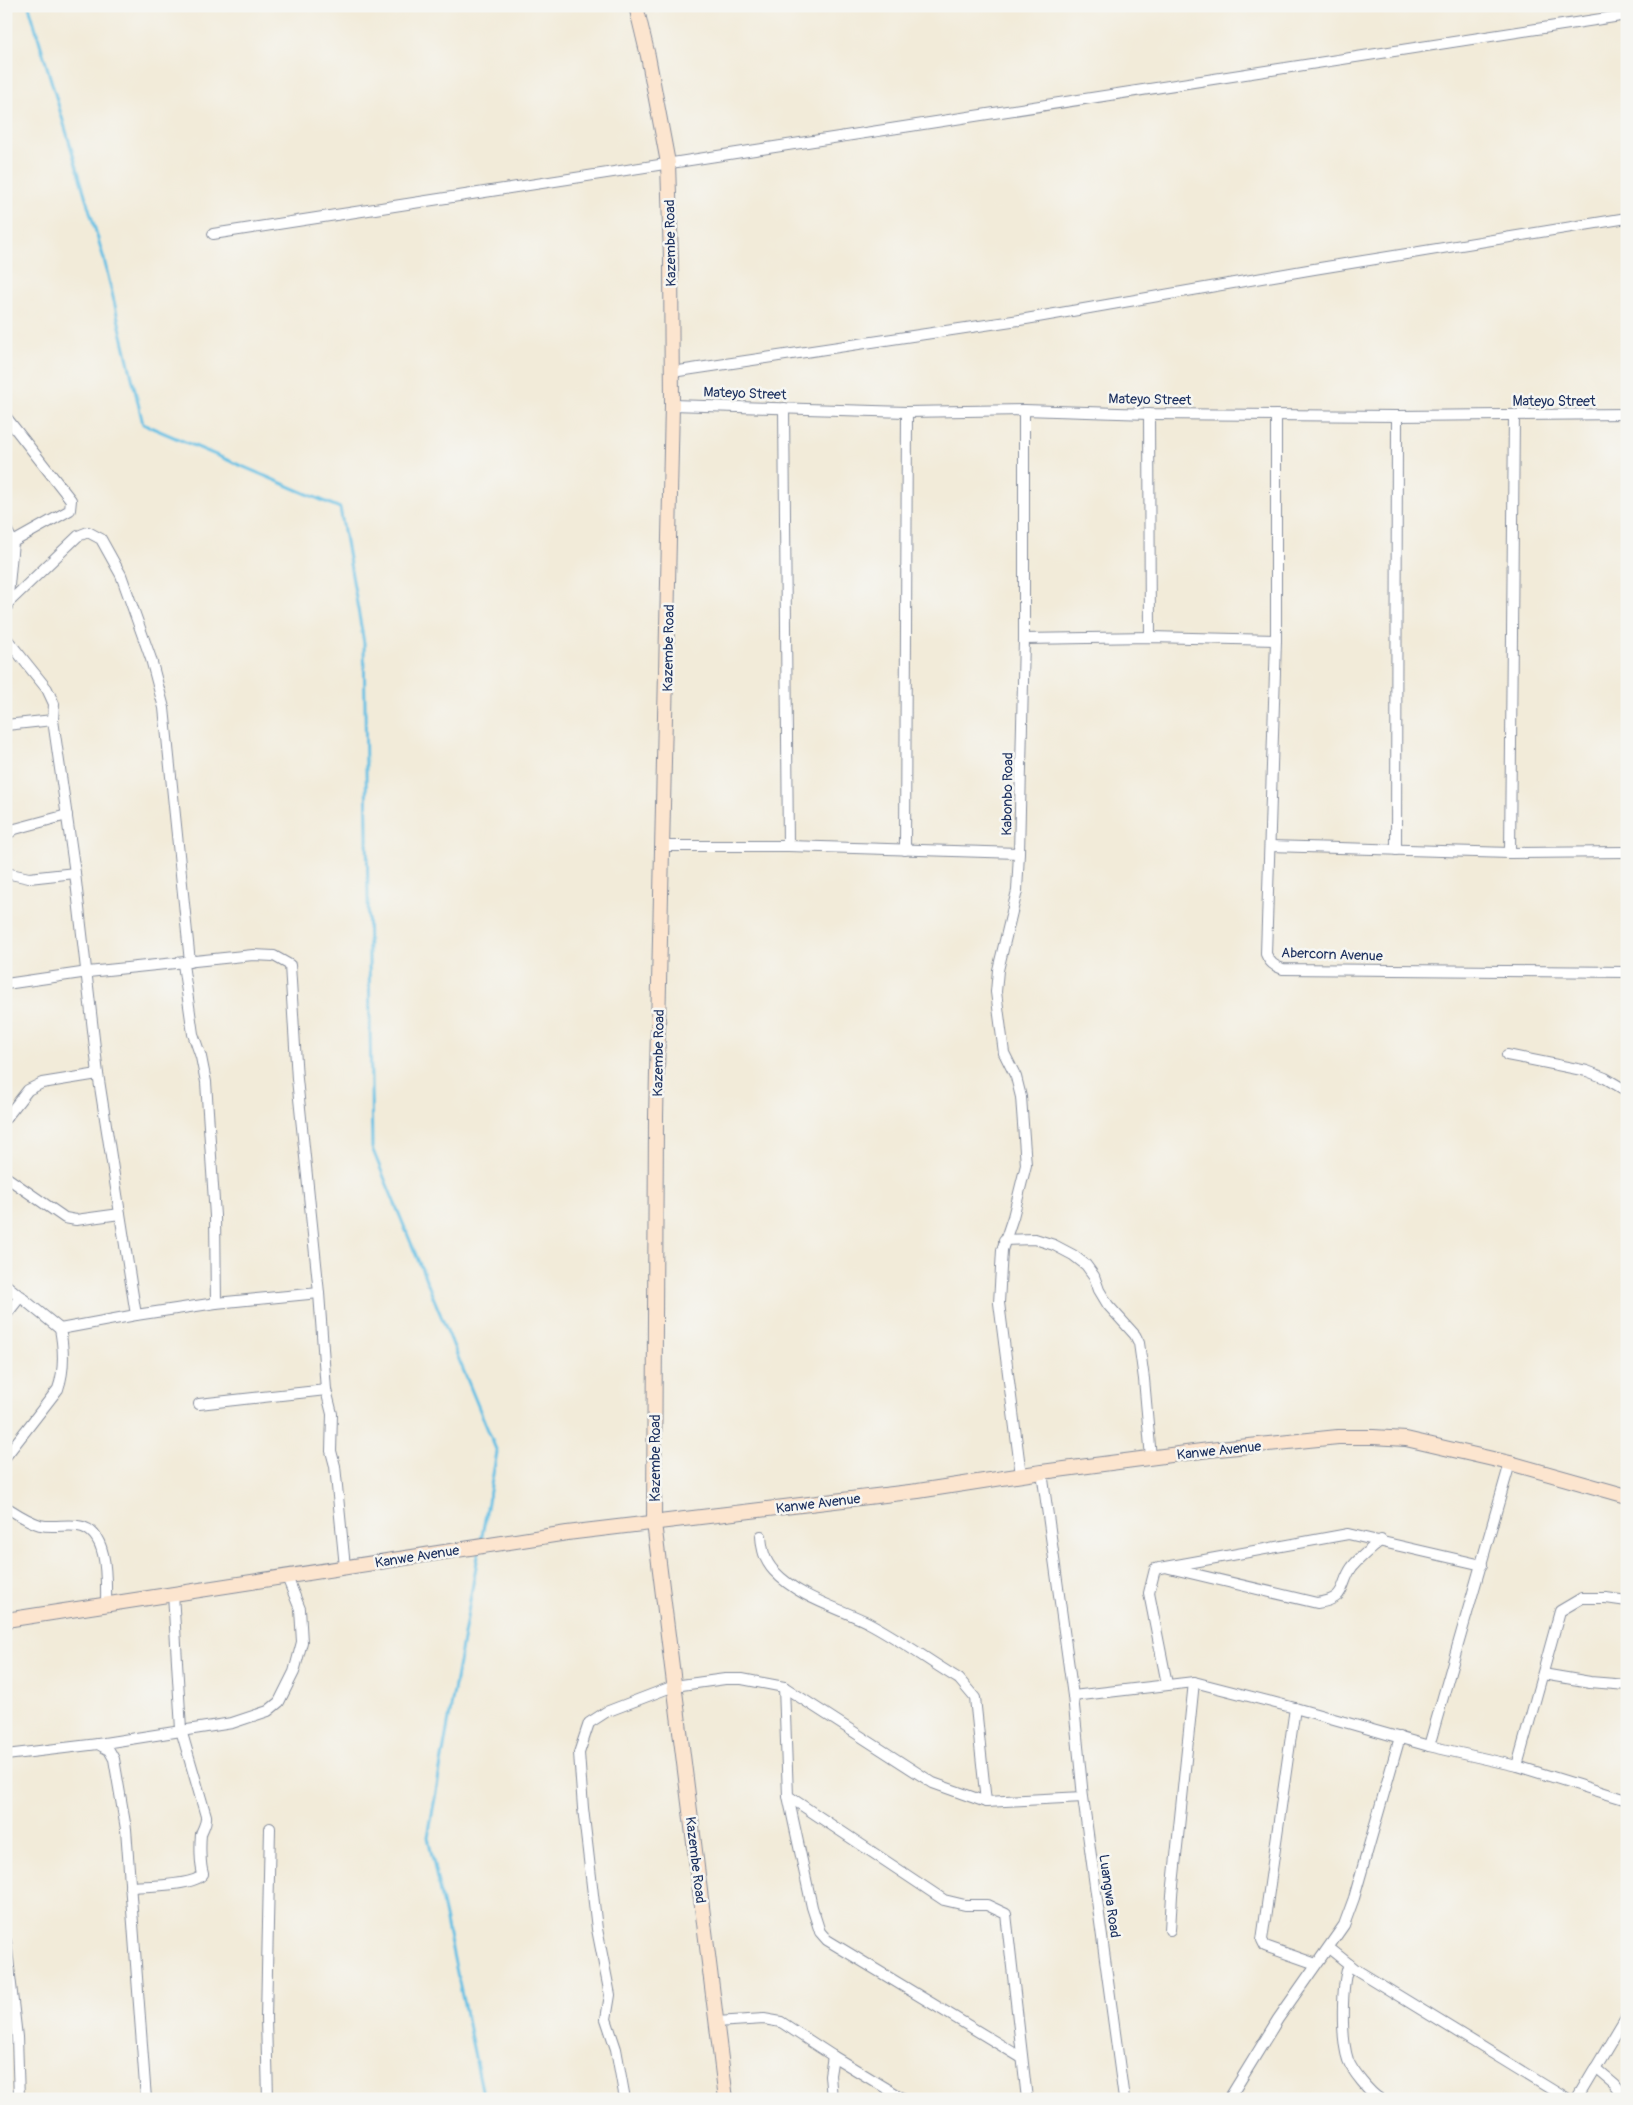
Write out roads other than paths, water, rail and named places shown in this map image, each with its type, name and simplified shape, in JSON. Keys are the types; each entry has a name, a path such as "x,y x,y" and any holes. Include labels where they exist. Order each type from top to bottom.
{"main road":[{"name":"Kazembe Road","path":"636,6 648,56 668,164 672,259 672,405 656,1117 654,1524 726,2099"},
{"name":"Kanwe Avenue","path":"6,1620 567,1533 918,1491 1151,1458 1338,1437 1406,1439 1510,1463 1627,1496"}],"street":[{"path":"213,234 1627,15"},
{"path":"672,372 1026,319 1314,269 1627,218"},
{"name":"Mateyo Street","path":"672,405 907,412 1024,410 1149,414 1396,416 1627,414"},
{"path":"784,408 788,846"},
{"name":"Kabonbo Road","path":"663,846 788,846 1019,853 1024,639 1024,410"},
{"path":"905,850 907,412"},
{"path":"1149,414 1150,637"},
{"name":"Abercorn Avenue","path":"1276,414 1276,640 1266,954 1269,961 1275,966 1283,968 1627,972"},
{"path":"1510,853 1514,415"},
{"path":"1396,416 1396,850"},
{"path":"6,417 71,500 72,504 70,510 13,542"},
{"path":"6,529 13,542 8,572 7,606"},
{"path":"7,606 78,536 88,532 101,539 121,575 151,659 164,708 193,1034 201,1057 206,1082 215,1207 216,1303"},
{"path":"1024,639 1150,637 1276,640"},
{"path":"6,638 48,689 54,704 53,720 76,873 98,1074 136,1315"},
{"path":"6,725 53,720"},
{"path":"6,835 15,829 67,815"},
{"path":"1270,846 1510,853 1627,852"},
{"path":"1019,853 1017,891 1000,965 996,992 1004,1053 1016,1077 1021,1097 1026,1165 1013,1217 1004,1240 1000,1264 1000,1315 1021,1475"},
{"path":"6,873 29,878 76,873"},
{"path":"7,983 88,972 253,955 274,956 290,965 297,1079 319,1293 326,1390 332,1414 331,1450 335,1466 345,1567"},
{"path":"1507,1055 1587,1071 1605,1078 1627,1091"},
{"path":"6,1118 28,1090 42,1083 98,1074"},
{"path":"6,1177 65,1218 76,1220 120,1214"},
{"path":"1004,1240 1035,1239 1054,1245 1073,1255 1086,1265 1094,1276 1099,1290 1108,1305 1135,1335 1139,1344 1144,1379 1151,1458"},
{"path":"6,1285 60,1329 64,1352 62,1377 58,1389 6,1456"},
{"path":"60,1329 216,1303 319,1293"},
{"path":"6,1315 20,1296"},
{"path":"199,1404 326,1390"},
{"path":"1429,1746 1510,1463"},
{"name":"Luangwa Road","path":"1042,1472 1073,1696 1083,1797 1124,2099"},
{"path":"6,1507 31,1522 42,1526 77,1525 90,1530 102,1548 106,1568 106,1606"},
{"path":"1167,1684 1149,1593 1155,1569 1337,1534 1353,1534 1482,1565"},
{"path":"761,1536 763,1552 767,1562 784,1580 831,1607 868,1623 959,1679 968,1688 975,1698 978,1714 978,1733 986,1802"},
{"path":"1164,1566 1317,1603 1324,1602 1341,1592 1354,1564 1381,1540"},
{"path":"6,1755 98,1744 232,1723 268,1711 279,1702 294,1672 302,1642 300,1609 287,1577"},
{"path":"130,1887 189,1881 199,1879 203,1874 199,1864 202,1832 207,1822 206,1810 181,1730 173,1593"},
{"path":"1518,1766 1560,1610 1582,1598 1606,1598 1627,1601"},
{"path":"1543,1674 1590,1682 1627,1685"},
{"path":"625,2099 616,2049 606,2020 610,1995 597,1929 582,1808 579,1753 589,1722 606,1712 674,1686 725,1679 742,1679 784,1687 933,1783 986,1802 1083,1797"},
{"path":"1073,1696 1194,1682 1429,1746 1518,1766 1627,1800"},
{"path":"1170,1930 1194,1682"},
{"path":"784,1687 788,1796 812,1907 820,1932 827,1940 1022,2058"},
{"path":"1295,1708 1262,1940 1265,1946 1316,1964"},
{"path":"1229,2099 1316,1964 1344,1925 1354,1898 1400,1737"},
{"path":"98,1744 109,1750 114,1759 126,1829 146,2099"},
{"path":"788,1796 944,1900 965,1905 987,1905 1006,1914 1026,2099"},
{"path":"268,2099 266,2018 270,1828"},
{"path":"6,1941 17,2037 19,2099"},
{"path":"1329,1948 1349,1964 1567,2099"},
{"path":"1349,1964 1345,1976 1343,2001 1348,2061 1368,2090 1380,2099"},
{"path":"1577,2099 1627,2015"},
{"path":"716,2022 764,2019 781,2022 904,2099"},
{"path":"832,2099 830,2075 833,2056"},
{"path":"1595,2068 1615,2084 1626,2099"}],"waterway":[{"path":"29,6 104,259 143,424 340,508 364,643 372,1148 497,1452 481,1541"},
{"path":"479,1550 428,1837 484,2099"}]}
